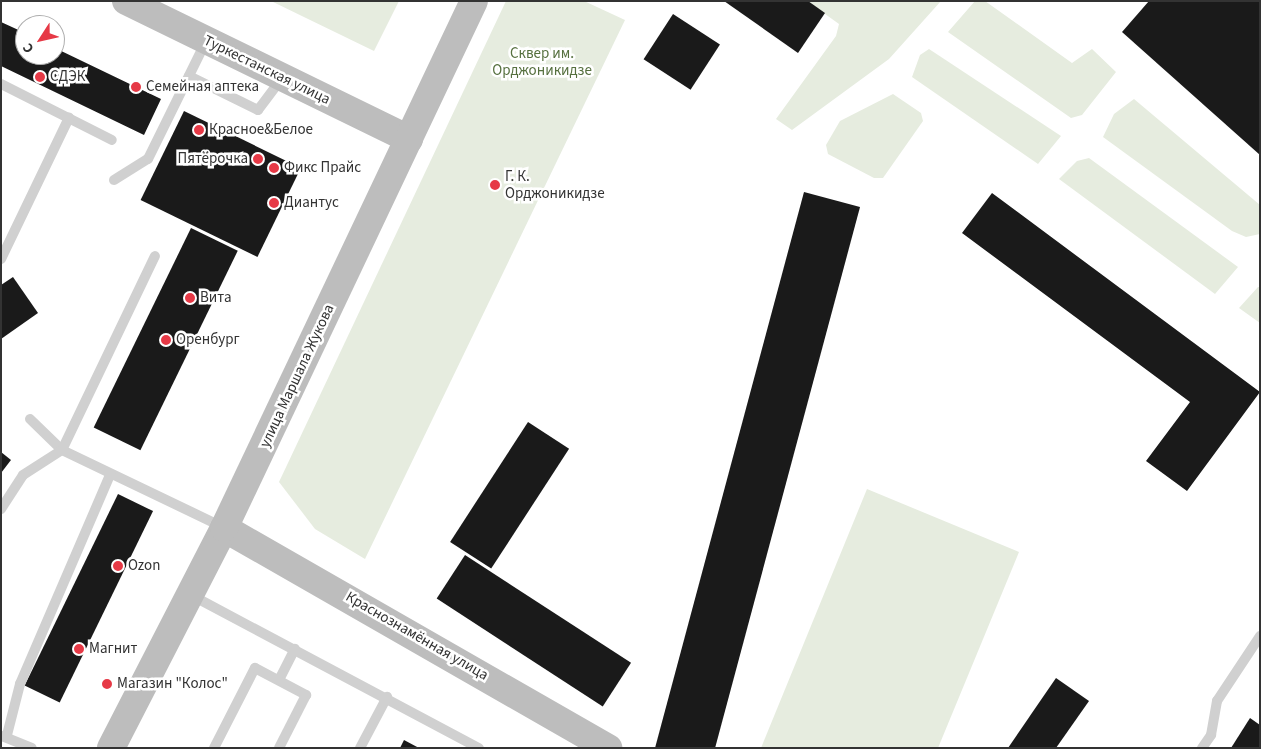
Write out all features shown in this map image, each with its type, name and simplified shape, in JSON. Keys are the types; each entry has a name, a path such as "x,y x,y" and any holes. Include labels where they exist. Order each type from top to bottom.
{"main road":[{"name":"Туркестанская улица","path":"126,1 409,139"},
{"name":"улица Маршала Жукова","path":"111,748 224,528 474,1"},
{"name":"Краснознамённая улица","path":"224,528 608,748"}],"lane":[{"path":"114,180 148,159 206,41"},
{"path":"189,76 258,110 282,77"},
{"path":"1,84 112,140"},
{"path":"1,258 69,118"},
{"path":"1,509 23,475 62,450 155,256"},
{"path":"30,419 62,450 110,476 224,528"},
{"path":"32,748 4,736 20,684 110,476"},
{"path":"191,595 295,648 479,748"},
{"path":"1202,748 1211,735 1217,701 1260,636"},
{"path":"279,680 295,648"},
{"path":"214,748 255,668 306,695 278,748"},
{"path":"360,748 387,697"}],"green space":[{"path":"271,1 399,1 374,51"},
{"name":"Сквер им. Орджоникидзе","path":"506,1 584,1 625,20 365,559 315,529 279,482"},
{"path":"807,1 941,1 889,59 792,130 776,119 836,36 839,24"},
{"path":"975,1 985,1 1072,63 1092,49 1116,72 1082,115 1071,118 948,32"},
{"path":"929,49 1061,136 1038,164 912,77 920,55"},
{"path":"893,94 921,113 923,121 883,178 874,178 828,154 826,145 840,121"},
{"path":"1134,99 1260,205 1260,234 1246,237 1232,231 1103,137 1114,114"},
{"path":"1089,158 1238,267 1215,294 1059,179 1077,161"},
{"path":"1260,287 1260,323 1239,308"},
{"path":"867,489 1019,552 938,748 761,748"}],"building":[{"path":"724,1 808,1 825,13 798,53"},
{"path":"1149,1 1260,1 1260,155 1122,32"},
{"path":"673,14 720,44 691,90 644,59"},
{"path":"1,22 15,28 15,65 65,65 65,53 161,99 144,135 1,66"},
{"path":"184,111 301,168 257,257 141,200"},
{"path":"804,192 860,207 715,748 655,748"},
{"path":"992,193 1260,392 1187,491 1146,461 1190,402 962,233"},
{"name":"Оренбург","path":"191,228 238,251 140,450 94,428"},
{"path":"13,277 38,313 1,339 1,285"},
{"path":"528,422 569,449 491,569 450,542"},
{"path":"1,452 11,460 1,473"},
{"path":"118,494 153,511 60,703 25,685"},
{"path":"465,555 631,663 603,706 437,599"},
{"path":"1056,678 1089,701 1056,748 1008,748"},
{"path":"1250,718 1260,725 1260,748 1231,748"},
{"path":"404,740 419,748 400,748"}],"place":[{"name":"СДЭК","path":"40,77"},
{"name":"Семейная аптека","path":"136,87"},
{"name":"Красное&Белое","path":"199,130"},
{"name":"Пятёрочка","path":"258,159"},
{"name":"Фикс Прайс","path":"274,168"},
{"name":"Г. К. Орджоникидзе","path":"495,185"},
{"name":"Диантус","path":"274,203"},
{"name":"Вита","path":"190,298"},
{"name":"Оренбург","path":"166,340"},
{"name":"Ozon","path":"118,566"},
{"name":"Магнит","path":"79,649"},
{"name":"Магазин \"Колос\"","path":"107,684"}]}
